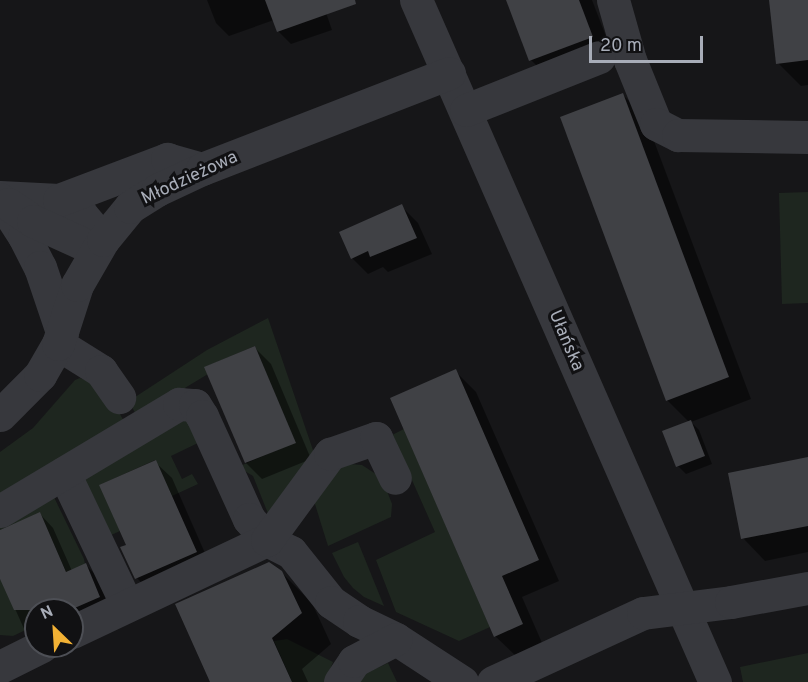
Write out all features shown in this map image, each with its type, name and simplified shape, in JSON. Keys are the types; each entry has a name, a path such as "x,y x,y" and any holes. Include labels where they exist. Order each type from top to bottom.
{"street":[{"name":"Ułańska","path":"416,0 715,682"},
{"path":"613,0 630,60 656,124 678,135 808,137"},
{"path":"466,110 599,57"},
{"name":"Młodzieżowa","path":"0,415 40,375 60,338 77,285 100,245 130,207 157,190 202,170 449,72"},
{"path":"0,198 59,200 167,159 202,170"},
{"path":"0,198 33,221 100,245"},
{"path":"0,198 40,267 60,338 101,371 128,414"},
{"path":"59,200 81,214 100,245"},
{"path":"0,511 64,473 128,414 179,404 195,405 249,519 267,540 291,552 331,602 359,621 396,639 462,682"},
{"path":"84,626 267,540 330,454 376,438 395,478"},
{"path":"64,473 127,605"},
{"path":"493,682 643,614 682,610 808,588"},
{"path":"340,682 354,661 396,639"},
{"path":"0,667 24,655"}],"shaded area":[{"path":"808,192 808,303 782,304 779,193"},
{"path":"268,318 314,453 269,516 253,476 238,467 295,442 255,346 205,367 208,374 137,417 129,401 207,350"},
{"path":"80,378 88,381 117,409 125,423 0,496 0,452 33,428 75,380"},
{"path":"182,412 200,442 171,456 182,479 192,474 198,484 172,496 155,460 100,485 120,531 109,536 83,482 89,469"},
{"path":"404,429 490,627 459,641 396,612 376,560 435,532 392,435"},
{"path":"350,464 362,465 382,478 392,504 391,517 328,546 314,501 328,473"},
{"path":"51,491 84,559 86,569 67,574 40,513 0,530 0,520"},
{"path":"358,542 384,606 364,597 353,588 344,577 332,553"},
{"path":"0,579 24,600 24,631 13,636 0,635"},
{"path":"287,639 333,662 325,682 292,682 274,641"},
{"path":"808,653 808,682 743,682 740,667"},
{"path":"388,663 397,682 355,682 366,673"}],"building":[{"path":"265,0 355,0 356,4 277,32"},
{"path":"506,0 579,0 593,37 529,61"},
{"path":"769,0 808,0 808,60 776,64"},
{"path":"623,93 729,377 666,401 560,117"},
{"path":"402,204 417,238 370,257 368,251 351,259 339,232"},
{"path":"255,346 296,443 245,463 204,367"},
{"path":"456,369 539,560 502,576 523,624 494,637 390,398"},
{"path":"691,420 705,456 676,467 662,431"},
{"path":"808,457 808,526 741,539 728,473"},
{"path":"156,460 197,552 135,579 120,547 126,545 99,485"},
{"path":"40,512 66,572 86,563 100,597 84,604 84,598 24,598 24,610 14,610 0,579 0,530"},
{"path":"269,562 282,571 302,613 272,638 292,682 210,682 175,604"}]}
